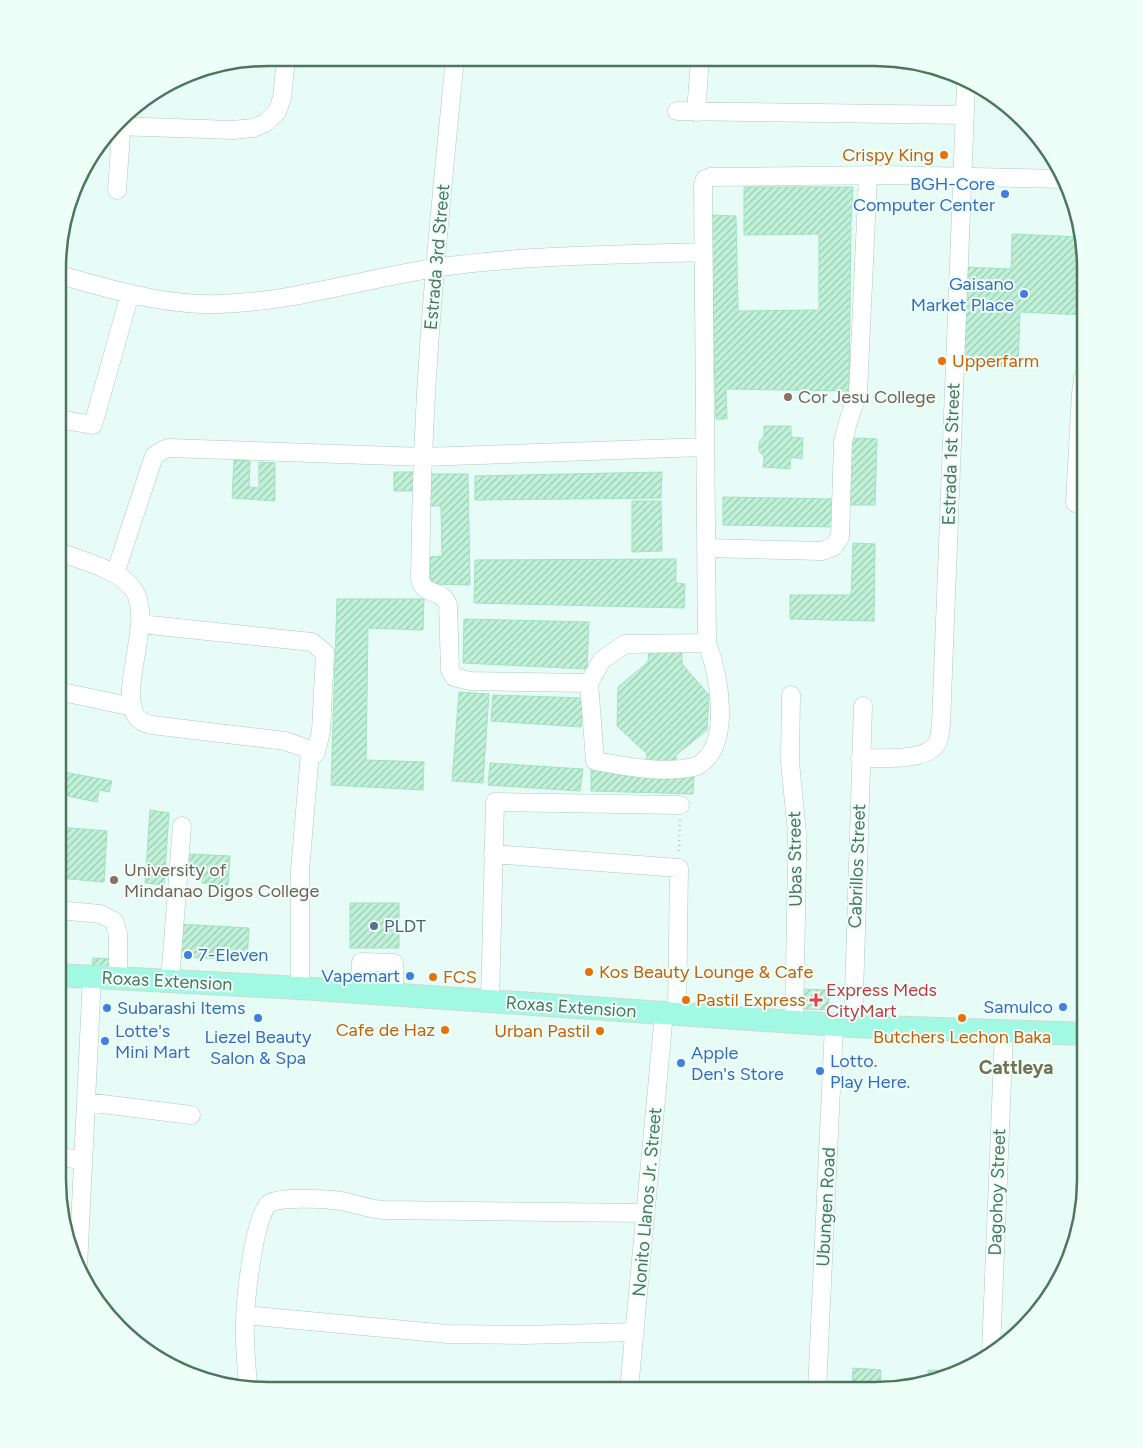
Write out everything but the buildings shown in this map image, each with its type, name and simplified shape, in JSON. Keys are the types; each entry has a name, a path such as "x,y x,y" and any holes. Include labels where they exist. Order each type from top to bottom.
{"main road":[{"name":"Roxas Extension","path":"66,975 300,988 843,1025 1077,1034"}],"street":[{"path":"126,124 233,130 253,128 266,123 277,112 282,98 285,66"},
{"name":"Estrada 3rd Street","path":"454,66 435,268 423,457 420,579 427,590 446,598 448,605 449,663 450,670 454,676 470,681 589,682"},
{"path":"696,112 699,66"},
{"name":"Estrada 1st Street","path":"860,758 896,758 931,751 938,742 941,724 966,88"},
{"path":"677,111 964,115"},
{"path":"117,190 120,131"},
{"path":"706,548 822,551 834,547 840,537 843,442 858,393 868,176"},
{"path":"706,643 625,644 602,660 589,682 594,761 645,769 671,770 696,767 711,754 720,731 718,686 714,663 706,643 706,548 699,448 703,185 706,177 887,176 1056,179"},
{"path":"66,277 160,300 219,304 307,293 435,268 513,260 580,256 703,252"},
{"path":"66,420 93,425 130,294"},
{"path":"116,574 154,456 163,450 178,448 423,457 699,448"},
{"path":"1075,503 1077,466"},
{"path":"66,555 116,574 128,583 136,593 140,606 140,624 133,683 133,707 137,718 144,723 285,741 305,748 311,756 300,862 300,988"},
{"path":"140,624 312,642 325,654 321,731 316,753 311,756"},
{"path":"66,693 133,707"},
{"name":"Ubas Street","path":"791,695 790,762 797,833 794,1022"},
{"name":"Cabrillos Street","path":"843,1025 862,706"},
{"path":"490,1002 495,802 680,806"},
{"path":"170,981 182,826"},
{"path":"493,854 679,868"},
{"name":"Nonito Llanos Jr. Street","path":"630,1382 646,1213 671,1014 679,868"},
{"path":"66,911 100,914 114,921 118,934 118,978"},
{"path":"360,992 361,962 394,963 394,995"},
{"path":"75,1238 83,1160 92,977"},
{"name":"Ubungen Road","path":"818,1382 843,1025"},
{"name":"Dagohoy Street","path":"991,1345 1004,1031"},
{"path":"86,1102 191,1115"},
{"path":"66,1158 83,1160"},
{"path":"248,1380 245,1314 247,1288 260,1223 266,1207 275,1201 284,1199 335,1200 370,1209 383,1210 646,1213"},
{"path":"245,1314 448,1334 524,1335 634,1332"}],"path":[{"path":"679,868 680,806"}],"place":[{"name":"Crispy King","path":"944,155"},
{"name":"BGH-Core Computer Center","path":"1005,194"},
{"name":"Gaisano Market Place","path":"1024,294"},
{"name":"Upperfarm","path":"942,361"},
{"name":"Cor Jesu College","path":"788,397"},
{"name":"University of Mindanao Digos College","path":"114,880"},
{"name":"PLDT","path":"374,926"},
{"name":"7-Eleven","path":"188,955"},
{"name":"Kos Beauty Lounge & Cafe","path":"589,972"},
{"name":"Vapemart","path":"410,976"},
{"name":"FCS","path":"433,977"},
{"name":"Pastil Express","path":"686,1000"},
{"name":"Express Meds CityMart","path":"816,1000"},
{"name":"Samulco","path":"1063,1007"},
{"name":"Subarashi Items","path":"107,1008"},
{"name":"Liezel Beauty Salon & Spa","path":"258,1018"},
{"name":"Butchers Lechon Baka","path":"962,1018"},
{"name":"Cafe de Haz","path":"445,1030"},
{"name":"Urban Pastil","path":"600,1031"},
{"name":"Lotte's Mini Mart","path":"105,1041"},
{"name":"Apple Den's Store","path":"681,1063"},
{"name":"Lotto. Play Here.","path":"820,1071"}],"district":[{"name":"Cattleya","path":"1016,1067"}]}
